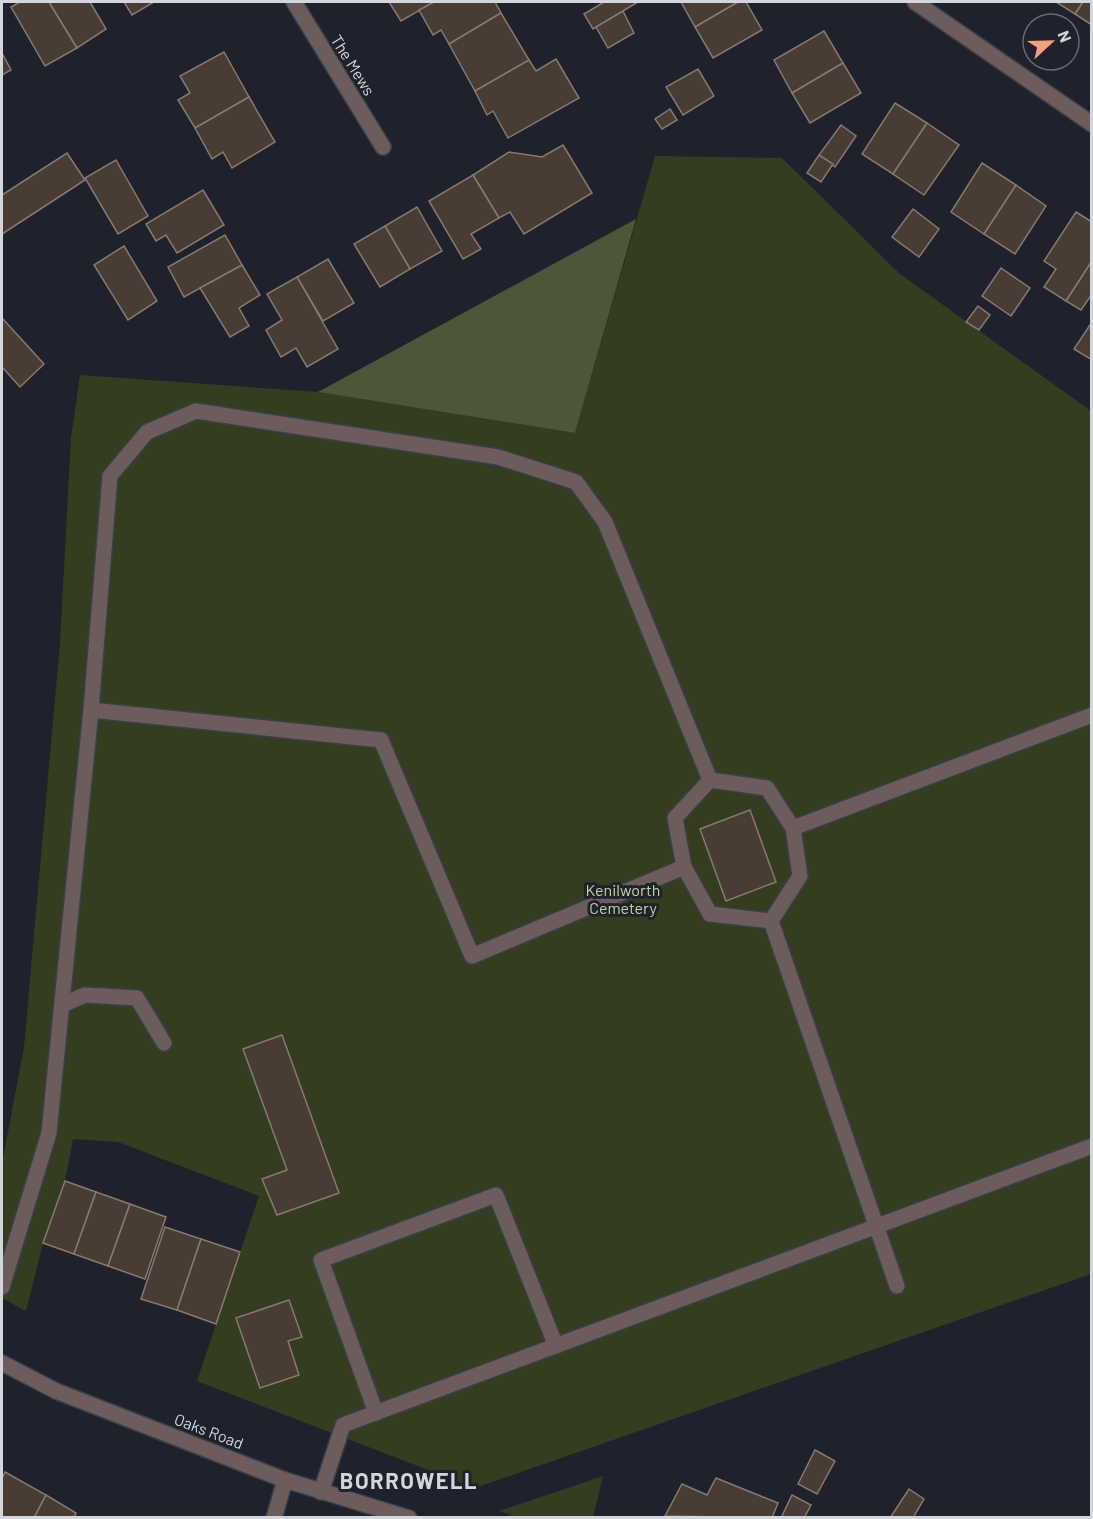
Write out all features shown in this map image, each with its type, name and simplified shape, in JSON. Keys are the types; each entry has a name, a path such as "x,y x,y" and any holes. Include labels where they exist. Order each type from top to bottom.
{"street":[{"name":"The Mews","path":"294,2 383,147"},
{"path":"915,2 1092,124"},
{"path":"2,1287 49,1133 92,710 110,476 147,432 196,411 498,457 576,482 605,522 710,780"},
{"path":"92,710 381,740 472,956 684,867"},
{"path":"793,828 1092,715"},
{"path":"710,780 767,788 793,828 800,876 771,921"},
{"path":"710,780 675,818 684,867 711,914 771,921"},
{"path":"771,921 897,1287"},
{"path":"62,1005 85,995 137,998 164,1044"},
{"path":"321,1492 343,1425 1092,1146"},
{"path":"376,1413 321,1260 496,1195 556,1346"},
{"name":"Oaks Road","path":"2,1363 56,1392 285,1480 409,1518"},
{"path":"274,1518 285,1480"}],"green space":[{"name":"Kenilworth Cemetery","path":"655,156 782,158 900,274 1091,411 1091,1274 475,1488 197,1381 259,1196 118,1142 73,1139 65,1181 43,1243 26,1311 2,1298 2,1164 24,1047 60,643 71,438 80,375 318,392 575,433"},
{"path":"636,219 575,433 318,392"},
{"path":"603,1476 593,1517 515,1517 499,1511"}],"building":[{"path":"20,2 49,2 77,48 45,66 11,7"},
{"path":"49,2 90,2 106,29 77,48"},
{"path":"124,2 154,2 132,15"},
{"path":"389,2 434,2 401,21"},
{"path":"434,2 495,2 501,13 449,44 441,30 433,35 419,10"},
{"path":"604,2 638,2 593,29 584,14"},
{"path":"681,2 738,2 695,27"},
{"path":"738,2 746,2 762,30 713,58 695,27"},
{"path":"1056,2 1083,2 1076,12 1072,12"},
{"path":"1083,2 1092,2 1092,25 1081,18 1081,12 1076,12"},
{"path":"623,11 634,33 608,48 596,27"},
{"path":"501,13 529,60 475,91 449,44"},
{"path":"824,31 843,63 792,93 774,60"},
{"path":"224,52 249,97 195,128 178,100 190,93 180,76"},
{"path":"2,53 11,70 2,75"},
{"path":"556,59 579,98 508,138 493,111 487,115 475,91 529,60 536,71"},
{"path":"843,63 861,93 810,123 792,93"},
{"path":"698,69 714,96 683,115 666,87"},
{"path":"249,97 275,142 232,168 223,152 212,159 195,128"},
{"path":"895,103 927,123 893,174 862,154"},
{"path":"670,109 677,120 662,129 655,119"},
{"path":"927,123 959,145 924,195 893,174"},
{"path":"841,125 856,136 835,167 819,155"},
{"path":"563,145 592,193 524,234 510,212 499,218 473,175 509,152 542,157"},
{"path":"67,153 85,180 2,234 2,195"},
{"path":"819,155 833,164 821,182 807,173"},
{"path":"116,160 148,216 118,234 85,178"},
{"path":"982,163 1016,185 984,234 951,212"},
{"path":"473,175 499,218 471,234 481,249 463,259 429,201"},
{"path":"1016,185 1046,206 1015,254 984,234"},
{"path":"203,190 224,225 177,253 166,235 156,241 146,224"},
{"path":"417,207 442,251 410,269 385,226"},
{"path":"913,209 939,229 919,257 892,237"},
{"path":"1076,212 1092,222 1092,261 1066,301 1044,287 1056,269 1044,261"},
{"path":"385,226 410,269 380,287 354,244"},
{"path":"225,235 242,265 184,297 168,267"},
{"path":"124,246 157,301 128,320 94,265"},
{"path":"328,259 354,303 323,321 297,277"},
{"path":"1092,261 1092,294 1081,310 1066,301"},
{"path":"242,265 260,295 239,308 249,326 230,337 200,288"},
{"path":"1001,268 1030,288 1011,316 982,296"},
{"path":"297,277 338,349 307,367 296,348 281,357 266,330 282,320 267,294"},
{"path":"978,306 990,315 979,330 966,322"},
{"path":"2,318 44,364 20,387 2,367"},
{"path":"1092,322 1092,360 1074,349"},
{"path":"750,810 776,882 726,901 700,829"},
{"path":"282,1035 339,1193 277,1215 262,1179 287,1170 243,1049"},
{"path":"65,1181 96,1192 74,1254 43,1243"},
{"path":"96,1192 130,1204 108,1266 74,1254"},
{"path":"130,1204 166,1217 145,1279 108,1266"},
{"path":"165,1227 201,1239 177,1310 141,1299"},
{"path":"201,1239 240,1252 216,1324 177,1310"},
{"path":"289,1300 302,1337 288,1341 299,1375 260,1388 236,1318"},
{"path":"815,1450 835,1461 817,1494 798,1484"},
{"path":"5,1472 46,1495 34,1518 2,1518 2,1479"},
{"path":"716,1478 778,1503 772,1518 665,1516 682,1484 707,1495"},
{"path":"909,1489 924,1499 913,1518 890,1518"},
{"path":"46,1495 76,1513 74,1518 34,1518"},
{"path":"792,1495 811,1505 804,1518 781,1518"}],"district":[{"name":"BORROWELL","path":"409,1481"}]}
